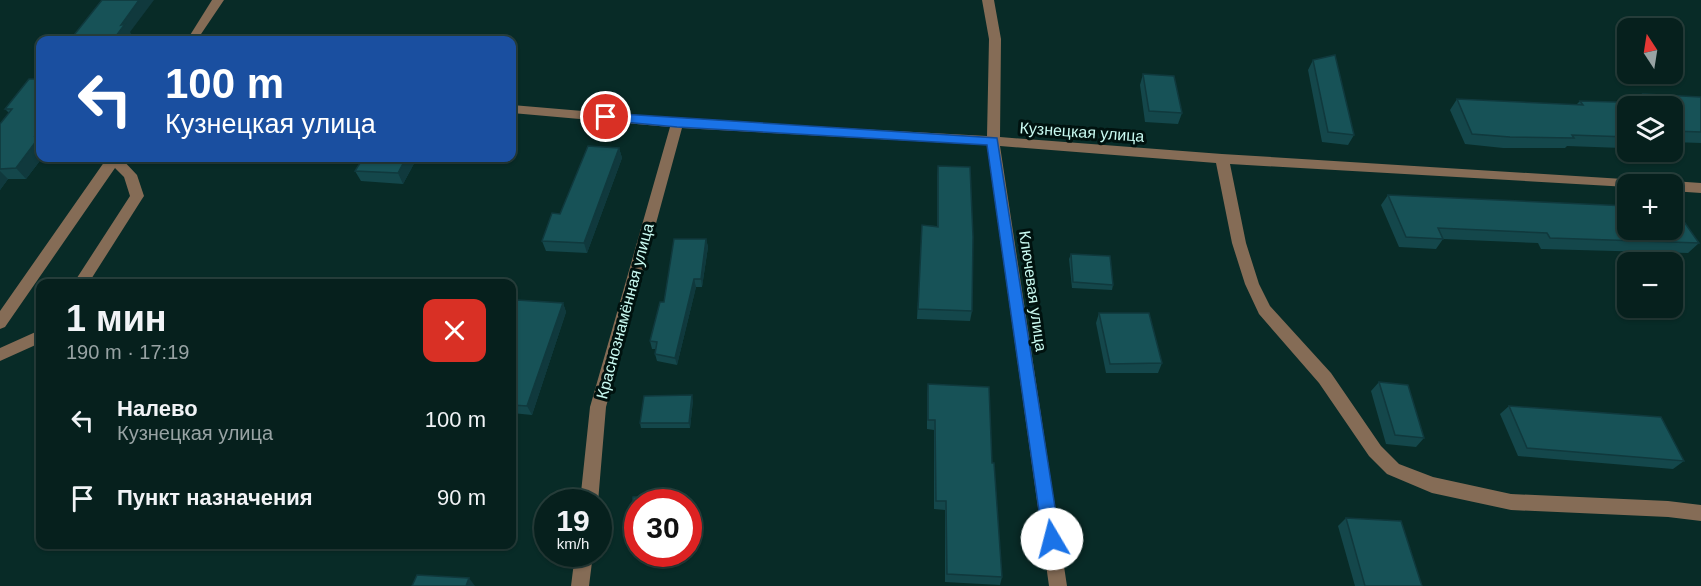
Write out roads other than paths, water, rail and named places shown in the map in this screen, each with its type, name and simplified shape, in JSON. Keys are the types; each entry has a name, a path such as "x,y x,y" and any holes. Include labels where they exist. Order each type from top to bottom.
{"street":[{"path":"195,36 218,0"},
{"name":"Ключевая улица","path":"988,0 995,39 993,141 1059,586"},
{"name":"Кузнецкая улица","path":"516,109 677,123 993,141 1222,159 1617,182"},
{"name":"Краснознамённая улица","path":"590,489 598,407 677,123"},
{"path":"1222,159 1239,243 1252,284 1264,310 1325,378 1375,451 1393,469 1432,485 1511,502 1668,509 1701,513"},
{"path":"0,323 111,162"},
{"path":"83,279 136,196 130,175 118,162"},
{"path":"1683,187 1701,188"},
{"path":"0,355 36,338"},
{"path":"580,586 582,567"}]}
